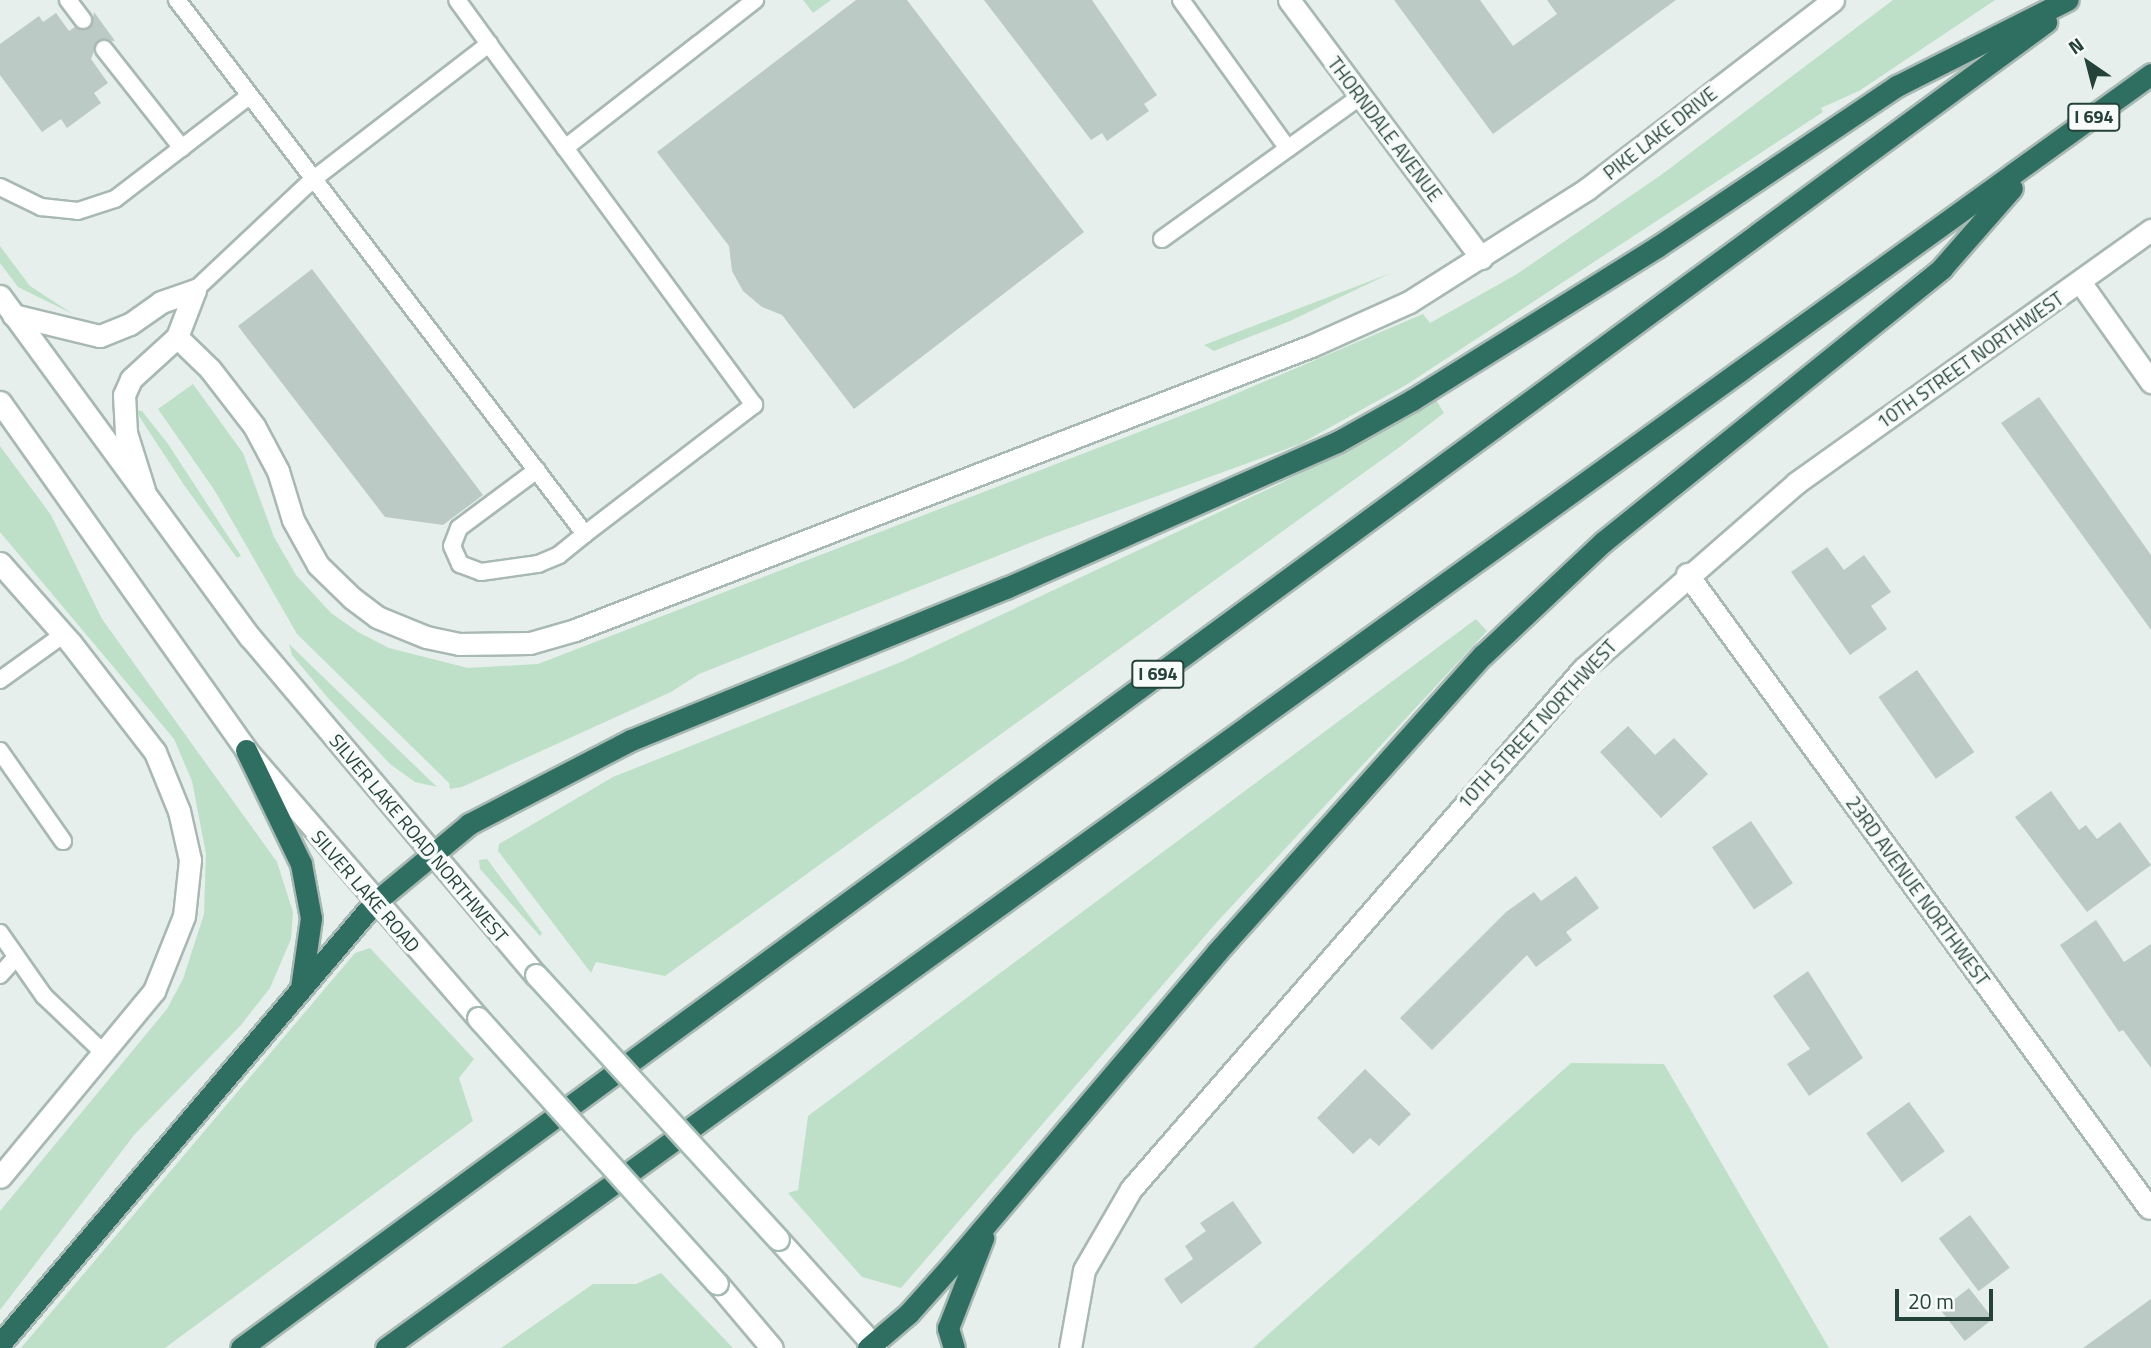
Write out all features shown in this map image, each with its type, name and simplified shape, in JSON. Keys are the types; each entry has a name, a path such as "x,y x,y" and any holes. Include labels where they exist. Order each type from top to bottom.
{"highway":[{"path":"0,1345 374,903 431,852 469,824 631,740 1006,588 1336,442 1412,400 1657,247 1897,86 2067,0"},
{"name":"I 694","path":"241,1348 2076,0"},
{"name":"I 694","path":"386,1348 2036,160 2151,74"},
{"path":"872,1347 909,1312 1217,952 1483,655 1603,542 1942,268 2036,160"},
{"path":"246,750 301,864 311,918 301,988"},
{"path":"954,1348 948,1328 990,1220"}],"street":[{"name":"THORNDALE AVENUE","path":"1289,0 1481,258"},
{"name":"PIKE LAKE DRIVE","path":"177,337 210,369 254,426 278,471 299,531 318,565 343,590 377,617 426,637 495,646 530,643 575,630 1311,346 1409,302 1587,189 1833,0"},
{"name":"10TH STREET NORTHWEST","path":"1070,1348 1084,1270 1130,1189 1583,669 1687,574 1796,483 2151,230"},
{"path":"2080,282 2151,382"},
{"path":"13,315 100,336 130,324 161,302 195,290"},
{"path":"146,498 126,433 124,395 131,379 177,337 195,290"},
{"name":"SILVER LAKE ROAD NORTHWEST","path":"0,296 250,637 536,975 778,1239 872,1347"},
{"name":"SILVER LAKE ROAD","path":"0,402 246,750 374,903 717,1283 772,1348"},
{"path":"0,563 64,635 155,752 178,811 190,860 184,916 154,991 105,1054 0,1177"},
{"name":"23RD AVENUE NORTHWEST","path":"1687,574 2149,1208"}],"lane":[{"path":"68,0 83,20"},
{"path":"177,0 311,181 585,534"},
{"path":"457,0 754,405 559,555 538,564 481,572 460,564 452,546 459,528 537,470"},
{"path":"565,148 755,0"},
{"path":"1181,0 1288,149"},
{"path":"195,290 311,181 489,44"},
{"path":"104,49 182,148"},
{"path":"1163,239 1361,96"},
{"path":"0,187 41,207 78,211 116,200 248,97"},
{"path":"0,680 64,635"},
{"path":"0,751 63,841"},
{"path":"0,933 44,996 105,1054"},
{"path":"0,975 16,957"}],"green space":[{"path":"803,0 831,0 813,13"},
{"path":"1893,0 1995,0 1859,91 1821,108 1823,112 1406,385 1300,444 1045,537 699,674 671,692 462,787 450,789 449,783 297,634 215,491 158,409 193,384 243,453 274,537 296,575 331,613 358,632 389,648 468,668 538,664 1214,403 1423,314 1430,323 1517,274 1661,175"},
{"path":"0,246 30,286 73,314 18,287 0,263"},
{"path":"1391,273 1290,321 1214,351 1204,345"},
{"path":"1436,400 1444,413 1401,446 665,976 596,962 591,973 498,851 499,844 613,777 901,662 1281,483"},
{"path":"135,410 142,411 168,444 241,556 237,558 184,485"},
{"path":"0,446 51,515 102,619 277,862 293,912 291,939 270,988 241,1025 135,1134 0,1310 0,1211 167,1009 183,979 204,914 206,854 192,781 174,739 0,532"},
{"path":"1476,619 1487,631 1217,922 901,1288 862,1277 788,1193 798,1190 808,1116"},
{"path":"289,644 437,787 415,782 390,764 328,698 292,655"},
{"path":"487,859 542,933 540,936 480,869 479,860"},
{"path":"370,948 474,1059 459,1078 473,1121 165,1348 21,1348 355,953"},
{"path":"1571,1063 1664,1064 1829,1348 1253,1348"},
{"path":"661,1273 733,1348 501,1348 593,1284 636,1284"}],"building":[{"path":"856,0 907,0 1084,232 854,409 782,315 762,307 743,291 732,271 729,246 657,152"},
{"path":"984,0 1092,0 1157,95 1144,104 1149,111 1107,141 1102,133 1091,140"},
{"path":"1394,0 1480,0 1513,46 1557,14 1547,0 1676,0 1493,134"},
{"path":"94,12 115,41 98,40 91,59 108,83 94,93 101,103 67,128 61,119 42,132 0,75 0,44 39,16 43,22 56,13 69,31 75,27 85,30 92,25"},
{"path":"312,269 483,495 443,525 385,517 238,326"},
{"path":"2039,397 2151,555 2151,630 2001,423"},
{"path":"1827,547 1844,570 1864,555 1891,592 1871,606 1887,629 1850,655 1791,572"},
{"path":"1917,670 1974,752 1936,779 1878,697"},
{"path":"1628,726 1655,755 1674,738 1708,774 1661,818 1600,752"},
{"path":"2051,791 2079,830 2086,825 2097,839 2120,822 2151,865 2087,912 2015,817"},
{"path":"1751,821 1793,883 1754,909 1712,847"},
{"path":"1576,876 1599,908 1566,932 1572,940 1536,967 1527,955 1432,1050 1400,1018 1506,912 1534,892 1541,901"},
{"path":"2096,920 2124,962 2151,944 2151,1068 2123,1030 2119,1032 2060,945"},
{"path":"1808,971 1863,1058 1809,1096 1787,1064 1810,1049 1773,996"},
{"path":"1365,1069 1411,1114 1379,1146 1370,1138 1353,1154 1317,1118"},
{"path":"1909,1102 1945,1151 1902,1183 1866,1133"},
{"path":"1233,1201 1262,1243 1181,1304 1164,1279 1193,1259 1185,1246 1206,1231 1200,1223"},
{"path":"1970,1215 2010,1268 1979,1291 1939,1238"},
{"path":"1969,1288 1993,1319 1965,1341 1941,1310"},
{"path":"2151,1299 2151,1348 2083,1348"}]}
